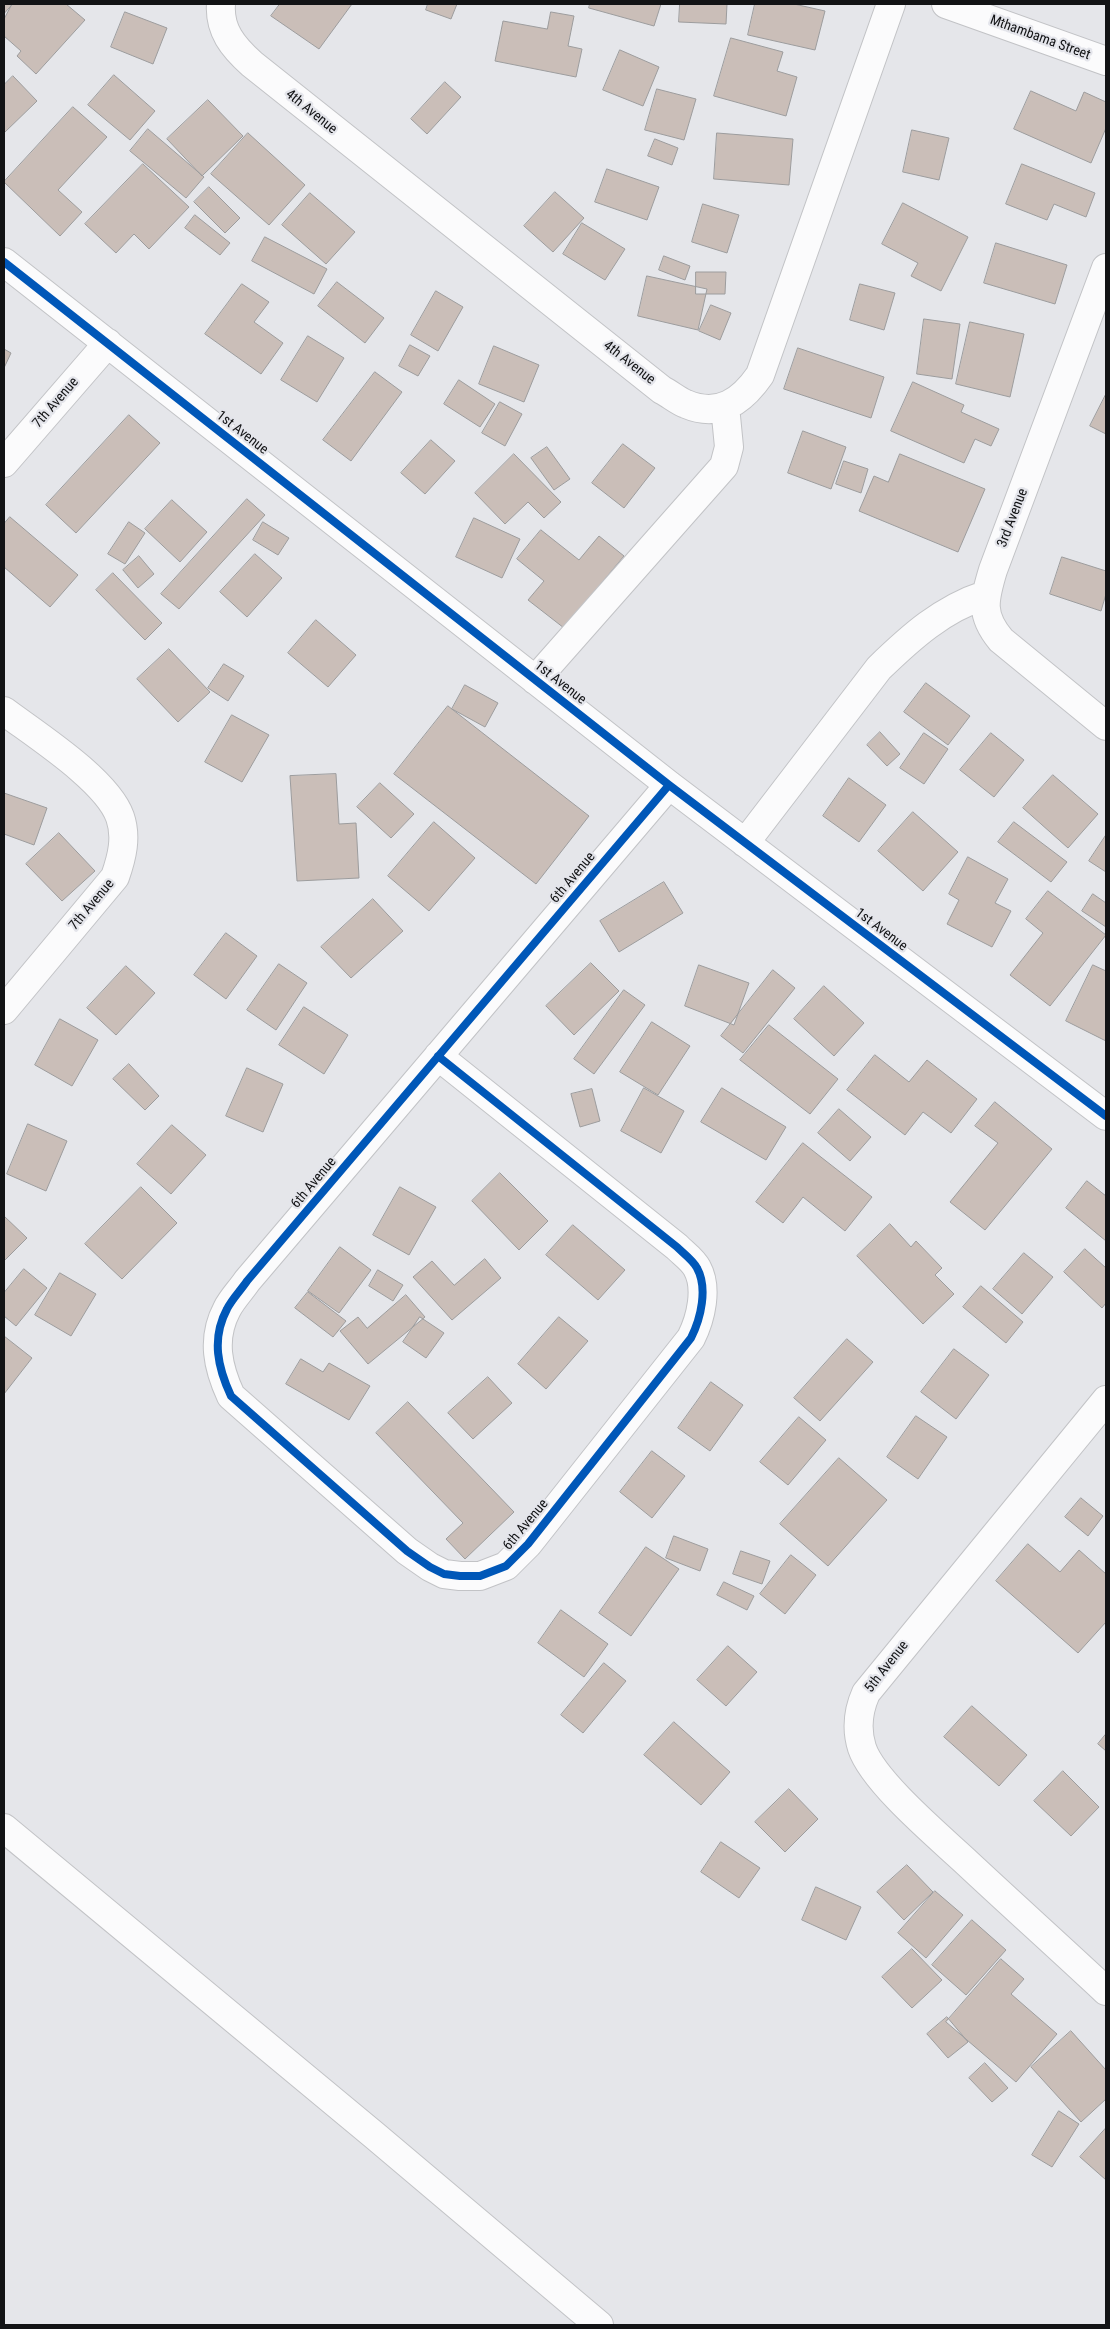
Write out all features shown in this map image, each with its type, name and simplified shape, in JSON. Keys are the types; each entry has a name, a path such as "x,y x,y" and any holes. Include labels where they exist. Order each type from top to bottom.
{"main road":[{"name":"4th Avenue","path":"221,4 222,22 228,38 238,52 662,390 686,405 711,410 741,399 760,375 891,4"},
{"name":"Mthambama Street","path":"946,4 1106,62"},
{"name":"1st Avenue","path":"4,262 669,785 1106,1116"},
{"name":"3rd Avenue","path":"1106,268 985,595 987,618 991,628 1001,640 1106,726"},
{"name":"7th Avenue","path":"4,463 108,343"},
{"path":"535,680 720,471 727,457 729,447 725,406"},
{"path":"745,843 879,668 905,642 935,619 966,601 985,595"},
{"name":"7th Avenue","path":"4,711 74,764 109,796 120,817 124,838 122,857 115,877 4,1010"},
{"name":"6th Avenue","path":"438,1056 677,1247 697,1268 702,1286 702,1303 697,1327 691,1338 528,1544 506,1566 480,1576 444,1574 408,1551 230,1396 220,1373 217,1353 220,1333 226,1310 247,1281 438,1056 669,785"},
{"name":"5th Avenue","path":"1106,1400 866,1693 860,1708 858,1726 863,1749 875,1771 913,1812 1106,1991"},
{"path":"4,1828 366,2128 599,2325"}],"building":[{"path":"4,4 12,4 4,19"},
{"path":"13,4 66,4 85,20 36,74 17,56 21,51 4,36 4,14"},
{"path":"280,4 352,4 319,49 271,16"},
{"path":"428,4 457,4 451,19 426,10"},
{"path":"590,4 661,4 654,26 589,8"},
{"path":"680,4 727,4 726,24 679,22"},
{"path":"755,4 794,4 825,11 815,50 748,35"},
{"path":"125,12 167,28 153,64 111,47"},
{"path":"551,12 574,16 568,46 582,49 576,77 495,61 503,21 547,29"},
{"path":"731,38 783,52 777,71 797,77 786,116 714,96"},
{"path":"620,50 659,67 643,106 603,90"},
{"path":"114,75 155,111 130,140 88,105"},
{"path":"13,76 37,101 4,133 4,85"},
{"path":"445,82 461,97 427,134 411,119"},
{"path":"657,89 696,99 684,140 645,130"},
{"path":"1031,91 1076,111 1084,92 1106,102 1106,128 1091,163 1014,129"},
{"path":"208,100 243,136 202,176 167,139"},
{"path":"73,107 107,137 58,190 82,212 60,236 4,182"},
{"path":"148,129 204,177 186,198 130,151"},
{"path":"912,130 949,138 939,180 903,172"},
{"path":"248,133 305,185 269,225 211,174"},
{"path":"717,133 793,139 789,185 714,179"},
{"path":"655,139 678,148 672,165 648,156"},
{"path":"143,164 189,207 149,249 134,234 116,253 85,224"},
{"path":"1022,164 1095,193 1086,217 1054,204 1047,220 1006,204"},
{"path":"607,169 659,187 647,220 595,202"},
{"path":"209,187 240,218 225,233 194,202"},
{"path":"555,192 584,218 553,252 524,226"},
{"path":"310,193 355,232 326,264 282,225"},
{"path":"903,203 968,237 941,291 911,276 918,263 882,244"},
{"path":"703,204 739,215 727,253 692,242"},
{"path":"195,215 230,243 220,255 185,228"},
{"path":"582,223 625,249 605,280 563,254"},
{"path":"265,237 327,269 314,294 252,261"},
{"path":"996,243 1067,265 1055,304 984,283"},
{"path":"664,256 690,266 685,280 659,270"},
{"path":"696,272 726,272 725,294 696,294"},
{"path":"647,276 707,289 698,330 638,316"},
{"path":"337,282 384,318 365,343 318,306"},
{"path":"242,284 269,302 254,322 283,343 261,374 205,334"},
{"path":"860,284 895,293 884,330 850,320"},
{"path":"436,291 463,307 438,351 411,335"},
{"path":"711,305 731,313 720,340 699,331"},
{"path":"924,319 960,324 952,379 917,374"},
{"path":"970,322 1024,334 1010,397 956,384"},
{"path":"308,336 344,358 317,402 281,380"},
{"path":"410,345 430,356 418,376 399,366"},
{"path":"494,346 539,365 524,402 479,384"},
{"path":"798,348 884,377 871,418 784,389"},
{"path":"4,349 11,353 4,368"},
{"path":"375,372 402,392 351,461 323,440"},
{"path":"459,380 495,404 480,427 444,404"},
{"path":"913,382 964,405 961,412 999,429 991,446 975,439 964,463 891,431"},
{"path":"1106,394 1106,434 1090,426"},
{"path":"500,402 522,414 505,446 482,433"},
{"path":"129,415 160,443 76,533 46,505"},
{"path":"803,431 846,447 831,489 788,473"},
{"path":"431,440 455,461 425,494 401,473"},
{"path":"623,444 655,468 624,508 592,483"},
{"path":"547,447 570,479 554,490 531,458"},
{"path":"514,454 561,502 544,518 528,502 505,524 475,493"},
{"path":"900,454 985,489 958,552 859,511 874,476 888,482"},
{"path":"844,461 868,469 861,493 836,484"},
{"path":"247,499 265,515 179,609 161,594"},
{"path":"172,500 207,532 180,562 145,529"},
{"path":"10,517 78,575 50,607 4,567 4,524"},
{"path":"474,518 520,539 502,578 456,557"},
{"path":"129,522 145,533 125,564 108,554"},
{"path":"263,522 289,538 278,555 253,540"},
{"path":"541,530 579,560 599,536 624,556 564,628 528,600 544,581 517,559"},
{"path":"255,554 282,578 247,617 220,592"},
{"path":"139,556 154,574 138,588 123,570"},
{"path":"1062,557 1106,571 1106,594 1101,611 1050,594"},
{"path":"113,573 162,623 145,640 96,590"},
{"path":"316,620 356,655 328,687 288,653"},
{"path":"169,649 210,692 178,722 137,679"},
{"path":"224,664 244,676 228,701 208,688"},
{"path":"926,683 970,716 948,745 904,712"},
{"path":"465,685 498,703 485,727 452,709"},
{"path":"448,706 589,816 536,884 394,774"},
{"path":"232,715 269,735 242,782 205,762"},
{"path":"880,732 900,754 887,766 867,745"},
{"path":"924,733 948,749 924,784 900,768"},
{"path":"991,733 1024,760 994,797 960,770"},
{"path":"336,774 339,824 356,823 359,878 297,881 290,776"},
{"path":"1053,775 1098,814 1068,848 1023,808"},
{"path":"849,778 886,805 859,842 823,816"},
{"path":"380,783 414,814 391,838 357,807"},
{"path":"4,793 47,808 34,845 4,834"},
{"path":"913,812 958,852 923,891 878,851"},
{"path":"434,822 475,858 429,911 388,876"},
{"path":"1014,822 1067,862 1051,882 998,842"},
{"path":"59,833 95,871 62,901 26,864"},
{"path":"1106,835 1106,872 1089,861"},
{"path":"968,857 1008,879 995,903 1011,911 992,947 947,924 959,900 949,894"},
{"path":"664,882 683,913 619,952 600,921"},
{"path":"1048,891 1106,935 1050,1006 1010,975 1043,933 1026,919"},
{"path":"1093,894 1106,903 1106,927 1082,911"},
{"path":"373,899 403,931 351,978 321,947"},
{"path":"226,933 257,956 226,999 194,975"},
{"path":"591,963 619,991 574,1035 546,1006"},
{"path":"279,964 307,983 276,1030 247,1010"},
{"path":"699,965 749,983 734,1025 685,1006"},
{"path":"1093,965 1106,971 1106,1041 1066,1021"},
{"path":"126,966 155,993 116,1035 87,1008"},
{"path":"773,970 795,988 743,1053 721,1036"},
{"path":"824,986 864,1023 834,1056 794,1019"},
{"path":"624,990 645,1005 594,1074 574,1059"},
{"path":"304,1007 348,1035 324,1074 279,1045"},
{"path":"60,1019 98,1040 72,1086 35,1065"},
{"path":"652,1022 690,1046 658,1095 620,1072"},
{"path":"769,1025 838,1079 810,1114 740,1060"},
{"path":"875,1055 909,1082 927,1060 977,1099 951,1133 923,1112 905,1135 847,1090"},
{"path":"129,1064 159,1096 145,1110 113,1079"},
{"path":"247,1068 283,1084 263,1132 226,1116"},
{"path":"644,1088 684,1111 661,1153 621,1131"},
{"path":"722,1088 786,1127 766,1160 701,1122"},
{"path":"592,1089 600,1121 580,1127 571,1094"},
{"path":"995,1102 1052,1149 985,1230 950,1202 998,1143 975,1126"},
{"path":"839,1109 871,1137 850,1161 818,1133"},
{"path":"28,1124 67,1141 46,1191 7,1174"},
{"path":"172,1125 206,1155 171,1194 137,1164"},
{"path":"803,1143 872,1197 845,1231 803,1197 783,1223 756,1202"},
{"path":"500,1173 548,1221 519,1250 472,1201"},
{"path":"1087,1181 1106,1196 1106,1241 1066,1208"},
{"path":"141,1187 177,1223 122,1279 85,1244"},
{"path":"400,1187 436,1207 409,1255 373,1235"},
{"path":"4,1216 27,1238 4,1261"},
{"path":"890,1224 911,1247 916,1241 942,1268 935,1275 954,1294 923,1324 857,1256"},
{"path":"573,1225 625,1270 598,1300 546,1255"},
{"path":"340,1247 371,1270 339,1313 308,1291"},
{"path":"1085,1249 1106,1268 1106,1303 1102,1308 1064,1272"},
{"path":"1024,1253 1053,1277 1022,1314 993,1289"},
{"path":"485,1259 501,1278 452,1320 413,1277 432,1261 454,1285"},
{"path":"24,1269 47,1288 16,1326 4,1316 4,1293"},
{"path":"378,1270 403,1285 393,1301 369,1286"},
{"path":"60,1273 96,1294 71,1336 35,1315"},
{"path":"981,1286 1023,1322 1006,1343 963,1307"},
{"path":"308,1292 346,1321 333,1337 295,1308"},
{"path":"406,1295 425,1317 368,1364 340,1331 358,1317 367,1328"},
{"path":"420,1317 444,1333 426,1358 403,1342"},
{"path":"559,1317 588,1341 546,1389 518,1364"},
{"path":"4,1336 32,1358 4,1394"},
{"path":"847,1339 873,1362 820,1421 794,1398"},
{"path":"954,1349 989,1375 956,1419 921,1392"},
{"path":"301,1359 323,1372 329,1363 370,1386 349,1420 286,1384"},
{"path":"488,1377 512,1403 473,1439 448,1413"},
{"path":"711,1382 743,1405 710,1451 678,1428"},
{"path":"408,1402 514,1512 465,1559 446,1539 463,1523 376,1433"},
{"path":"916,1416 947,1437 918,1479 887,1457"},
{"path":"799,1417 826,1440 788,1485 760,1462"},
{"path":"652,1451 685,1476 652,1518 620,1492"},
{"path":"839,1458 887,1500 828,1566 780,1524"},
{"path":"1081,1498 1103,1516 1088,1536 1065,1517"},
{"path":"674,1536 708,1549 700,1571 666,1558"},
{"path":"1028,1544 1060,1572 1079,1550 1106,1574 1106,1622 1078,1653 996,1581"},
{"path":"646,1547 679,1569 631,1636 599,1613"},
{"path":"741,1551 770,1561 762,1584 733,1574"},
{"path":"791,1555 816,1575 785,1614 760,1594"},
{"path":"724,1582 754,1596 747,1610 717,1595"},
{"path":"561,1610 608,1644 584,1677 538,1643"},
{"path":"728,1646 757,1672 726,1706 697,1680"},
{"path":"604,1663 626,1681 583,1733 561,1715"},
{"path":"972,1706 1027,1755 999,1786 944,1737"},
{"path":"674,1722 730,1772 701,1805 644,1755"},
{"path":"1106,1734 1106,1751 1098,1744"},
{"path":"1063,1771 1099,1807 1071,1836 1034,1801"},
{"path":"789,1789 818,1819 785,1852 755,1822"},
{"path":"721,1842 760,1868 739,1898 701,1872"},
{"path":"907,1865 933,1892 904,1920 877,1892"},
{"path":"816,1887 861,1907 846,1940 802,1920"},
{"path":"935,1891 963,1915 926,1958 898,1933"},
{"path":"972,1920 1006,1950 966,1995 932,1965"},
{"path":"912,1949 942,1980 912,2008 882,1977"},
{"path":"1001,1959 1024,1979 1011,1994 1057,2034 1016,2082 946,2022"},
{"path":"947,2017 968,2042 948,2058 927,2034"},
{"path":"1071,2031 1106,2070 1106,2099 1081,2122 1031,2067"},
{"path":"985,2063 1008,2088 992,2102 969,2078"},
{"path":"1059,2111 1079,2124 1052,2167 1032,2155"},
{"path":"1106,2128 1106,2180 1080,2157"}],"cycle path":[{"path":"4,262 669,785 1106,1116"},
{"path":"438,1056 677,1247 695,1265 700,1276 703,1294 698,1321 691,1338 528,1544 506,1566 480,1576 444,1574 407,1551 231,1396 220,1364 218,1353 219,1331 229,1305 247,1281 669,785"}]}
